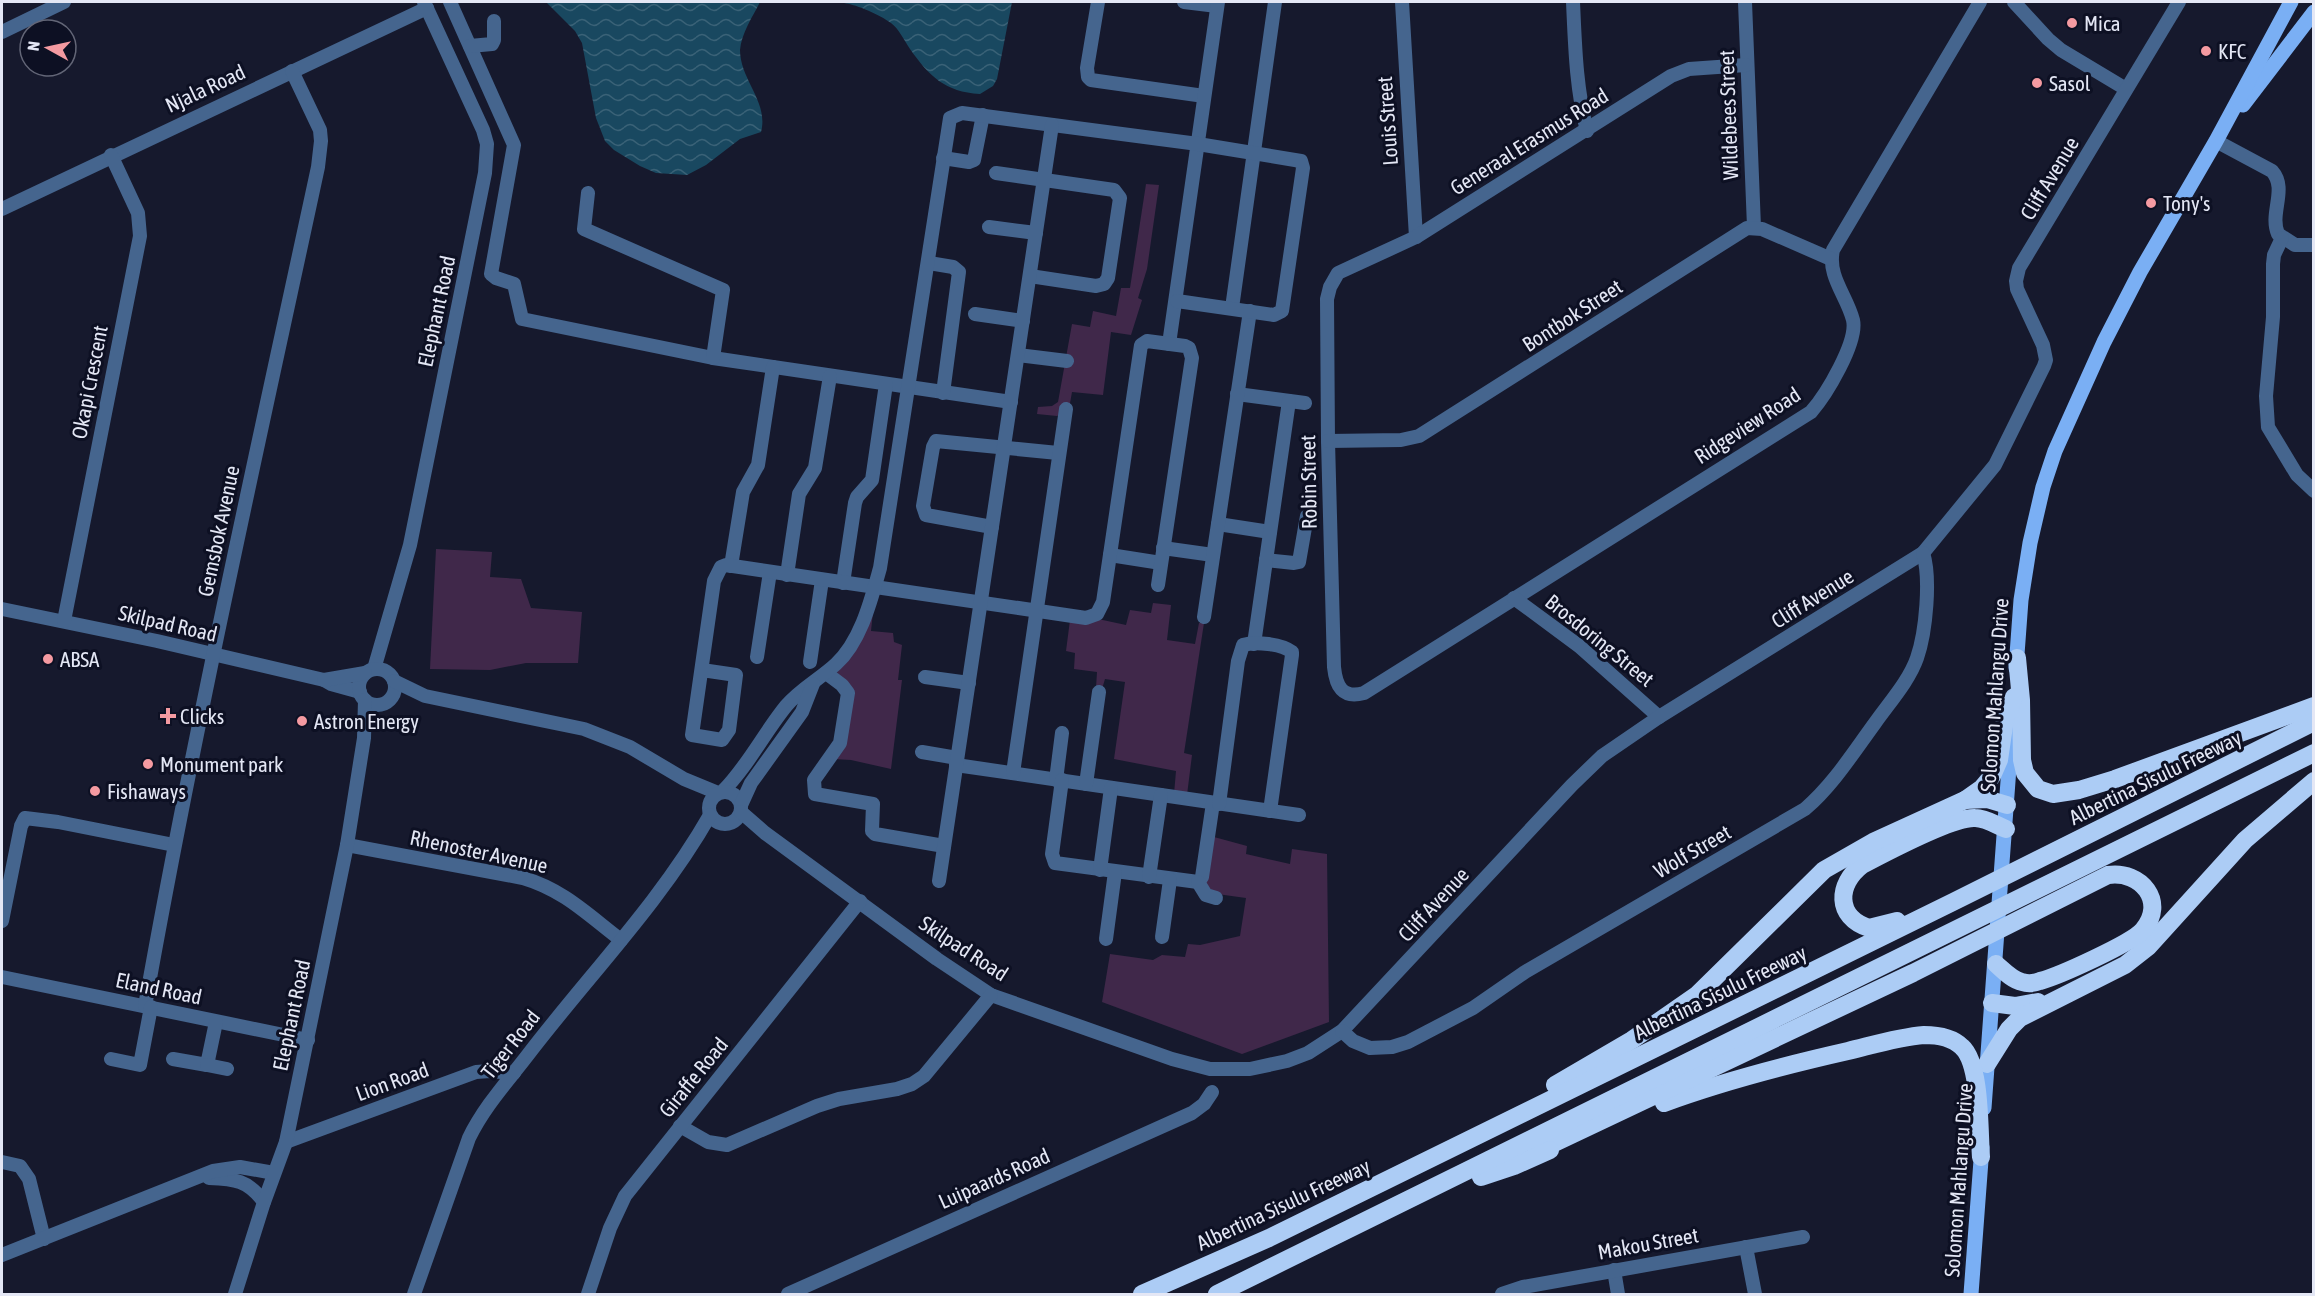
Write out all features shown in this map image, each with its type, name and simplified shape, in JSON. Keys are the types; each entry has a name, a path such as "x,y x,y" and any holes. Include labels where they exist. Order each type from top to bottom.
{"highway":[{"path":"2017,658 2021,700 2022,760 2025,773 2038,789 2053,794 2064,794 2115,779 2313,706"},
{"path":"1454,1147 1468,1136 1632,1041 1697,995 1824,870 1873,842 1965,800 1982,788 1996,768 2005,719 2014,697"},
{"name":"Albertina Sisulu Freeway","path":"1142,1294 1269,1238 2313,722"},
{"path":"2005,833 1983,819 1968,818 1947,825 1862,865 1849,877 1845,886 1843,902 1845,910 1855,922 1869,928 1901,920 2222,762 2259,750"},
{"path":"1217,1294 1248,1281 2313,753"},
{"path":"1987,1064 2009,1029 2020,1018 2125,965 2148,947 2245,840 2313,781"},
{"path":"1965,800 1987,799 2007,805"},
{"path":"1248,1281 1290,1267 1481,1177 1913,973 2108,875 2133,876 2148,892 2153,908 2147,924 2135,938 2121,945 2047,979 2030,983 2021,982 1996,964"},
{"path":"1992,1003 2022,1006 2077,989"},
{"path":"1481,1177 1514,1166 1650,1108 1690,1094 1806,1061 1893,1040 1925,1035 1941,1036 1956,1042 1967,1052 1972,1062 1981,1157"}],"main road":[{"name":"Solomon Mahlangu Drive","path":"1971,1294 2021,600 2030,543 2043,487 2055,451 2104,342 2140,272 2216,141 2290,2"},
{"name":"Solomon Mahlangu Drive","path":"2216,141 2313,12"}],"street":[{"path":"2,16 6,30 64,2"},
{"path":"450,2 514,145 491,274 514,284 520,317 525,320 713,358 1011,402"},
{"path":"1098,2 1087,68 1088,77 1091,80 1204,96"},
{"path":"1169,344 1218,4 1184,2"},
{"path":"1232,309 1275,2"},
{"name":"Louis Street","path":"1402,2 1416,237"},
{"path":"1573,2 1577,80 1587,131"},
{"name":"Wildebees Street","path":"1745,2 1754,227"},
{"path":"1754,227 1831,259 1833,250 1980,2"},
{"path":"2014,2 2061,50 2126,89"},
{"name":"Cliff Avenue","path":"1234,1071 1287,1061 1308,1053 1342,1031 1589,767 1659,717 1923,553 1995,465 2040,378 2045,353 2039,335 2020,297 2016,281 2017,274 2179,2"},
{"name":"Njala Road","path":"2,209 425,5"},
{"name":"Elephant Road","path":"380,673 384,637 410,544 485,174 487,153 485,137 478,117 425,5"},
{"path":"470,46 492,44 494,21"},
{"name":"Generaal Erasmus Road","path":"1338,273 1416,237 1680,72 1712,66 1746,65"},
{"name":"Gemsbok Avenue","path":"111,1059 140,1065 174,845 320,154 320,130 292,71"},
{"path":"724,808 740,772 786,706 843,656 856,636 874,588 880,568 950,118 962,113 1052,124 1253,152 1301,161 1303,168 1282,311 1275,315 1177,301"},
{"path":"943,158 969,162 974,160 983,116"},
{"path":"939,881 1052,124"},
{"path":"2216,141 2276,175 2279,188 2274,222 2278,234 2295,245 2313,245"},
{"name":"Okapi Crescent","path":"64,621 140,236 138,213 111,155"},
{"path":"996,173 1114,190 1120,198 1108,278 1104,284 1096,286 1029,276"},
{"path":"588,193 584,229 723,290 713,358"},
{"path":"990,227 1036,233"},
{"name":"Bontbok Street","path":"1328,441 1401,440 1419,436 1741,231 1754,227"},
{"path":"2282,238 2274,255 2273,264 2273,317 2266,396 2268,427 2297,475 2313,491"},
{"name":"Ridgeview Road","path":"1342,692 1351,695 1364,693 1811,412 1822,399 1850,345 1854,327 1833,273 1831,259"},
{"path":"929,263 954,267 959,272 943,393"},
{"name":"Robin Street","path":"1338,273 1330,287 1327,299 1328,441 1334,667 1335,681 1342,692"},
{"path":"1204,617 1250,311"},
{"path":"975,315 1023,321"},
{"path":"702,670 736,675 729,730 722,740 693,735 714,581 721,567 732,566 1086,618 1097,614 1103,603 1141,345 1147,341 1189,348 1192,358 1158,585"},
{"path":"1018,355 1067,361"},
{"path":"732,566 743,492 758,465 773,367"},
{"path":"787,575 799,494 815,468 830,376"},
{"path":"843,583 855,503 857,497 872,480 886,384"},
{"path":"1237,394 1305,403"},
{"path":"1254,644 1289,400"},
{"path":"1013,773 1066,409"},
{"path":"992,527 926,515 923,506 936,441 1058,453"},
{"path":"1266,560 1299,562 1307,516"},
{"path":"1218,524 1270,532"},
{"path":"1163,548 1214,555"},
{"name":"Wolf Street","path":"1342,1031 1353,1041 1370,1048 1392,1047 1408,1042 1473,1008 1525,972 1805,809 1820,796 1843,766 1893,698 1917,657 1928,584 1927,564 1923,553"},
{"path":"1110,555 1161,563"},
{"path":"757,657 770,572"},
{"path":"810,662 822,580"},
{"name":"Brosdoring Street","path":"1514,598 1579,646 1659,717"},
{"name":"Skilpad Road","path":"2,609 324,680 362,696"},
{"path":"1062,733 1052,858 1055,863 1198,882 1203,877 1240,650 1243,645 1254,644 1284,647 1292,652 1292,656 1270,811"},
{"path":"380,673 394,691 386,702 376,705 362,696 360,681 380,673"},
{"name":"Skilpad Road","path":"324,680 380,673 425,696 584,729 630,747 684,779 724,808 765,833 991,995 1190,1065 1234,1071"},
{"path":"826,673 842,685 848,693 840,743 814,780 815,794 873,804 872,831 875,834 944,846"},
{"path":"925,677 969,683"},
{"path":"724,808 751,783 802,712 813,684"},
{"path":"1086,784 1099,692"},
{"name":"Elephant Road","path":"235,1294 286,1142 308,1040 347,844 364,738 362,696"},
{"name":"Skilpad Road","path":"386,702 425,696"},
{"name":"Elephant Road","path":"364,738 386,702"},
{"path":"922,753 1013,773 1299,815"},
{"path":"1100,870 1111,788"},
{"path":"1149,877 1161,795"},
{"name":"Tiger Road","path":"414,1294 469,1138 479,1117 724,808"},
{"path":"2,921 21,826 25,818 58,822 174,845"},
{"name":"Rhenoster Avenue","path":"347,844 544,884 562,894 621,940"},
{"path":"1106,939 1115,872"},
{"path":"1162,937 1170,880"},
{"path":"1198,882 1206,895 1216,898"},
{"name":"Giraffe Road","path":"588,1294 618,1207 860,901"},
{"name":"Eland Road","path":"2,977 308,1040"},
{"path":"680,1126 708,1142 727,1145 829,1101 897,1089 912,1084 924,1076 991,995"},
{"path":"207,1065 216,1022"},
{"path":"173,1059 227,1069"},
{"name":"Lion Road","path":"286,1142 476,1072 514,1073"},
{"name":"Luipaards Road","path":"788,1294 1192,1113 1204,1104 1212,1092"},
{"path":"2,1162 20,1166 29,1179 44,1239"},
{"path":"2,1255 198,1177 233,1168 263,1169 274,1173"},
{"path":"198,1177 237,1180 255,1190 264,1202"},
{"name":"Makou Street","path":"1502,1294 1523,1287 1803,1237"},
{"path":"1746,1247 1755,1294"},
{"path":"1614,1270 1618,1294"}],"shaded area":[{"path":"1146,184 1159,185 1147,269 1138,298 1142,300 1131,335 1111,332 1103,395 1072,392 1069,409 1057,416 1037,414 1038,407 1052,406 1058,402 1072,324 1090,327 1093,311 1116,316 1121,288 1130,288"},
{"path":"436,549 492,552 490,577 521,579 531,608 582,612 578,663 526,663 490,670 430,669"},
{"path":"1153,603 1171,605 1167,640 1195,644 1199,623 1204,623 1184,753 1192,755 1187,795 1174,794 1176,771 1114,759 1125,682 1105,679 1102,689 1096,688 1097,672 1074,669 1075,653 1066,651 1070,620 1098,619 1126,625 1130,610 1151,613"},
{"path":"873,612 871,631 893,633 894,642 902,645 898,680 902,680 891,769 851,760 833,759 850,703 837,673 838,669"},
{"path":"1214,837 1247,846 1246,854 1290,864 1292,849 1327,854 1329,1022 1242,1054 1102,1002 1110,954 1153,960 1162,955 1185,957 1188,944 1200,945 1240,936 1246,898 1210,893 1205,886"}],"water":[{"path":"546,2 760,2 745,31 740,50 744,71 761,111 761,132 740,139 706,165 687,175 656,173 640,166 614,150 605,141 596,118 582,43 575,31"},
{"path":"812,2 1012,2 997,79 993,86 980,94 968,93 947,86 931,75 891,23 850,4"}],"place":[{"name":"Mica","path":"2072,23"},
{"name":"KFC","path":"2206,51"},
{"name":"Sasol","path":"2037,83"},
{"name":"Tony's","path":"2151,203"},
{"name":"ABSA","path":"48,659"},
{"name":"Clicks","path":"168,716"},
{"name":"Astron Energy","path":"302,721"},
{"name":"Monument park","path":"148,764"},
{"name":"Fishaways","path":"95,791"}]}
